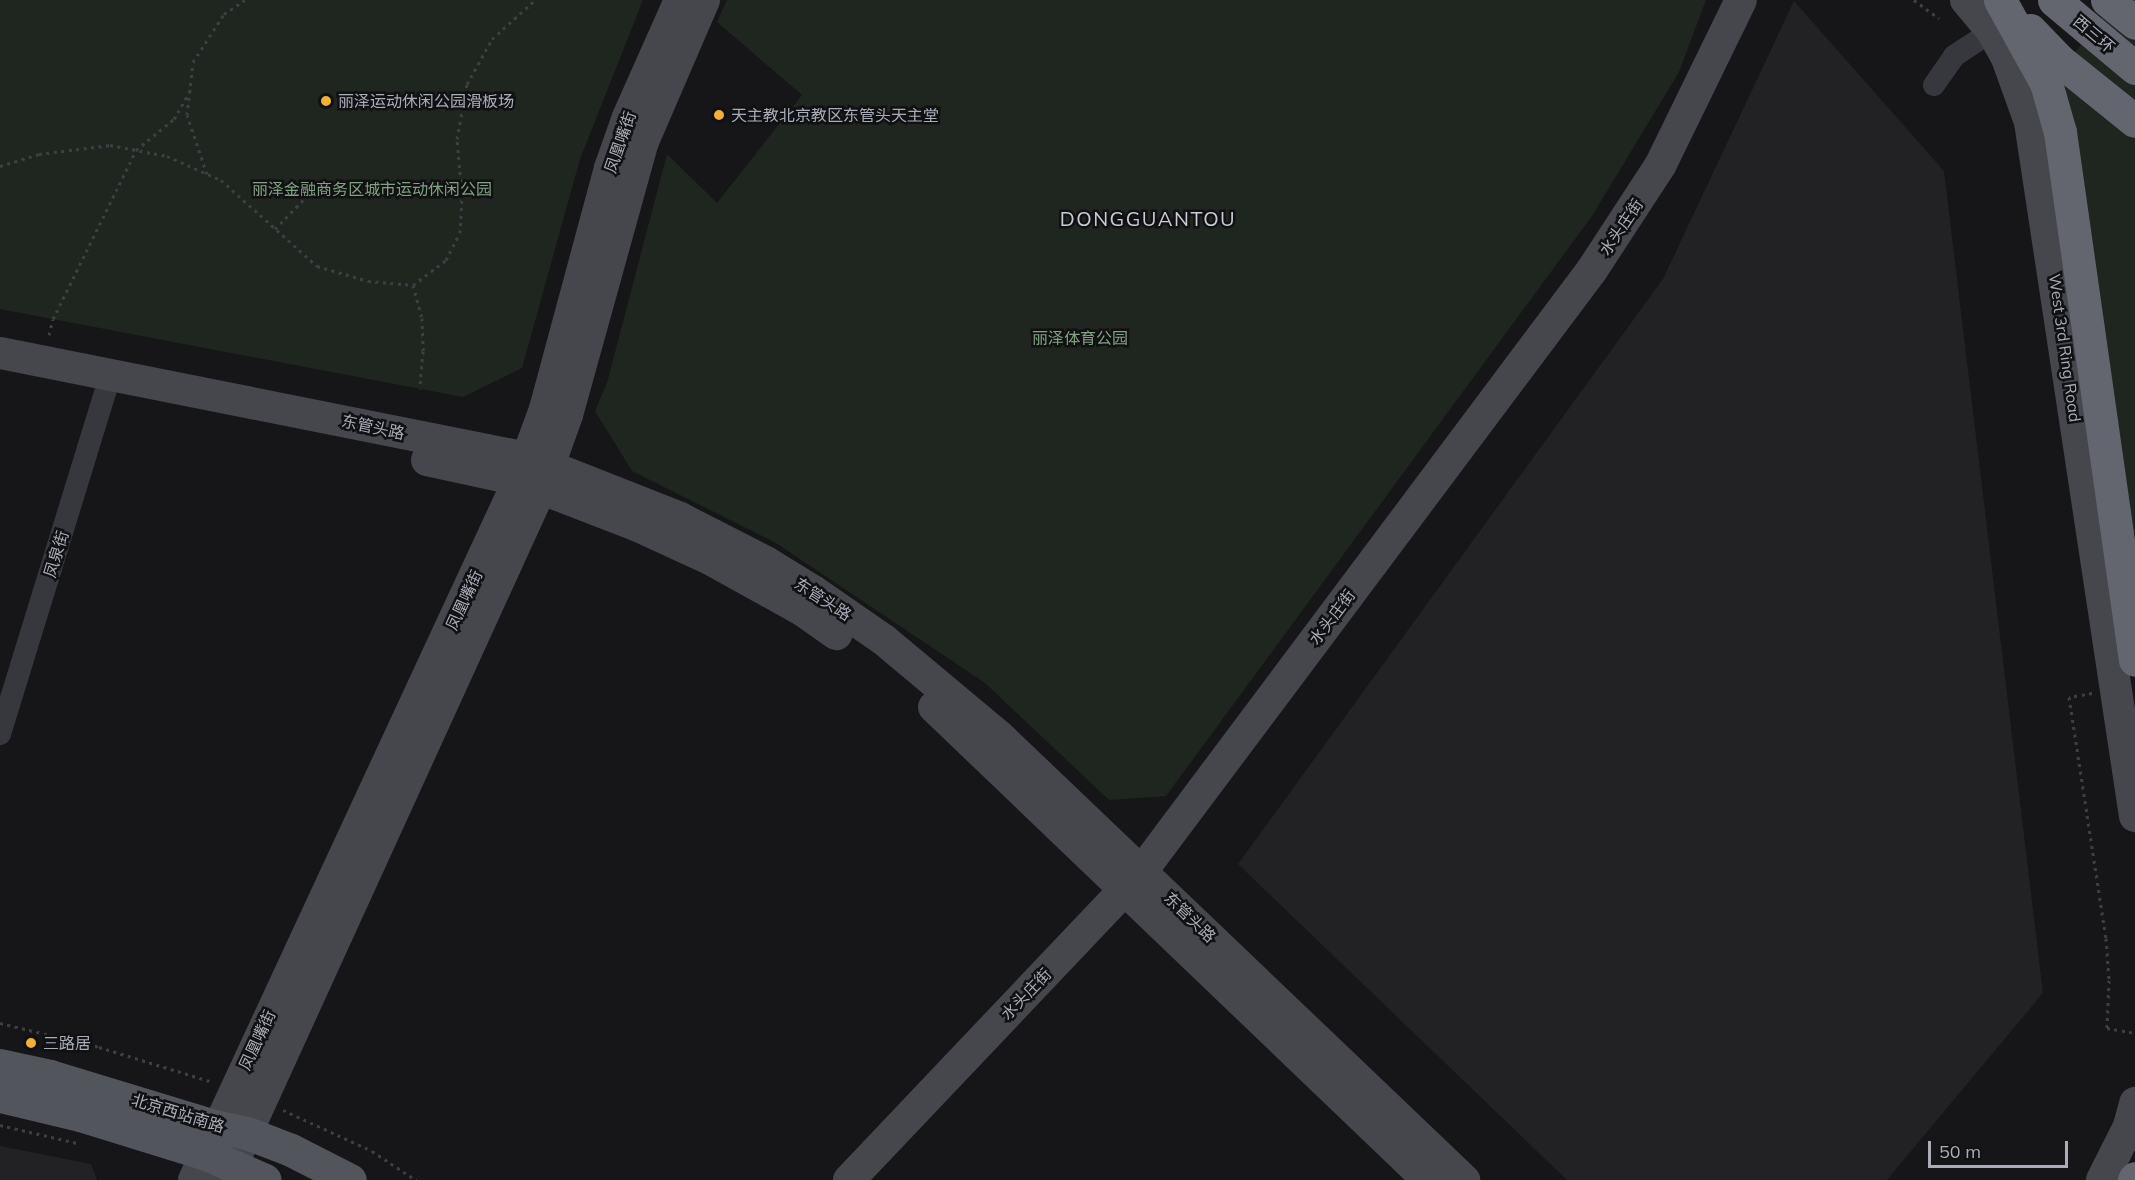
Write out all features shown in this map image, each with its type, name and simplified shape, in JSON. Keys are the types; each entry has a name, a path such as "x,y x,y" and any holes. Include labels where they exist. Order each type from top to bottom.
{"highway":[{"path":"2001,0 2059,60 2135,121"},
{"path":"2001,0 2043,76 2061,132 2135,660"},
{"name":"西三环","path":"2054,0 2135,68"},
{"path":"2107,0 2135,23"}],"main road":[{"name":"北京西站南路","path":"0,1065 131,1099 220,1156 265,1180"},
{"name":"北京西站南路","path":"0,1096 80,1115 220,1156 291,1150 350,1180"}],"street":[{"name":"凤凰嘴街","path":"535,473 545,409 610,168 628,117 680,0"},
{"name":"凤凰嘴街","path":"220,1156 535,473 567,415 636,162 704,0"},
{"name":"水头庄街","path":"849,1180 1134,880 1592,270 1661,164 1741,0"},
{"name":"West 3rd Ring Road","path":"1966,0 1992,31 2019,87 2030,122 2122,703 2135,816"},
{"path":"1934,86 1954,56 1992,31"},
{"name":"东管头路","path":"0,353 109,381 535,473 638,526 710,559 812,616 929,703 1134,880 1464,1180"},
{"name":"东管头路","path":"0,372 109,381"},
{"name":"凤泉街","path":"0,734 109,381"},
{"name":"东管头路","path":"1134,880 1428,1180"},
{"path":"2102,1180 2129,1126 2135,1103"}],"path":[{"path":"207,174 187,115 193,62 224,14 245,0"},
{"path":"1,165 39,154 110,145 167,156 221,180 317,266 368,281 413,285 446,260 460,233 462,196 457,139 467,84 492,39 535,0"},
{"path":"1914,0 1939,18"},
{"path":"49,335 53,319 136,150 174,119 190,91"},
{"path":"274,229 307,196"},
{"path":"413,285 422,318 423,351 420,389"},
{"path":"2122,703 2069,698 2106,938 2109,980 2107,1028 2135,1033"}],"shaded area":[{"path":"1794,1 1944,171 2043,993 1887,1180 1567,1180 1238,864 1663,279"},
{"path":"0,1146 91,1164 97,1180 0,1180"}],"green space":[{"name":"丽泽金融商务区城市运动休闲公园","path":"0,0 643,0 580,159 522,368 463,397 0,309"},
{"name":"丽泽体育公园","path":"727,0 1706,0 1679,72 1592,216 1166,796 1109,800 985,683 776,543 632,471 595,411 607,383 667,154 717,203 802,95 717,22"},
{"path":"2115,0 2135,0 2135,534 2124,528 2053,81"}],"place":[{"name":"丽泽运动休闲公园滑板场","path":"326,101"},
{"name":"天主教北京教区东管头天主堂","path":"719,115"},
{"name":"三路居","path":"31,1043"}],"district":[{"name":"DONGGUANTOU","path":"1148,218"}]}
